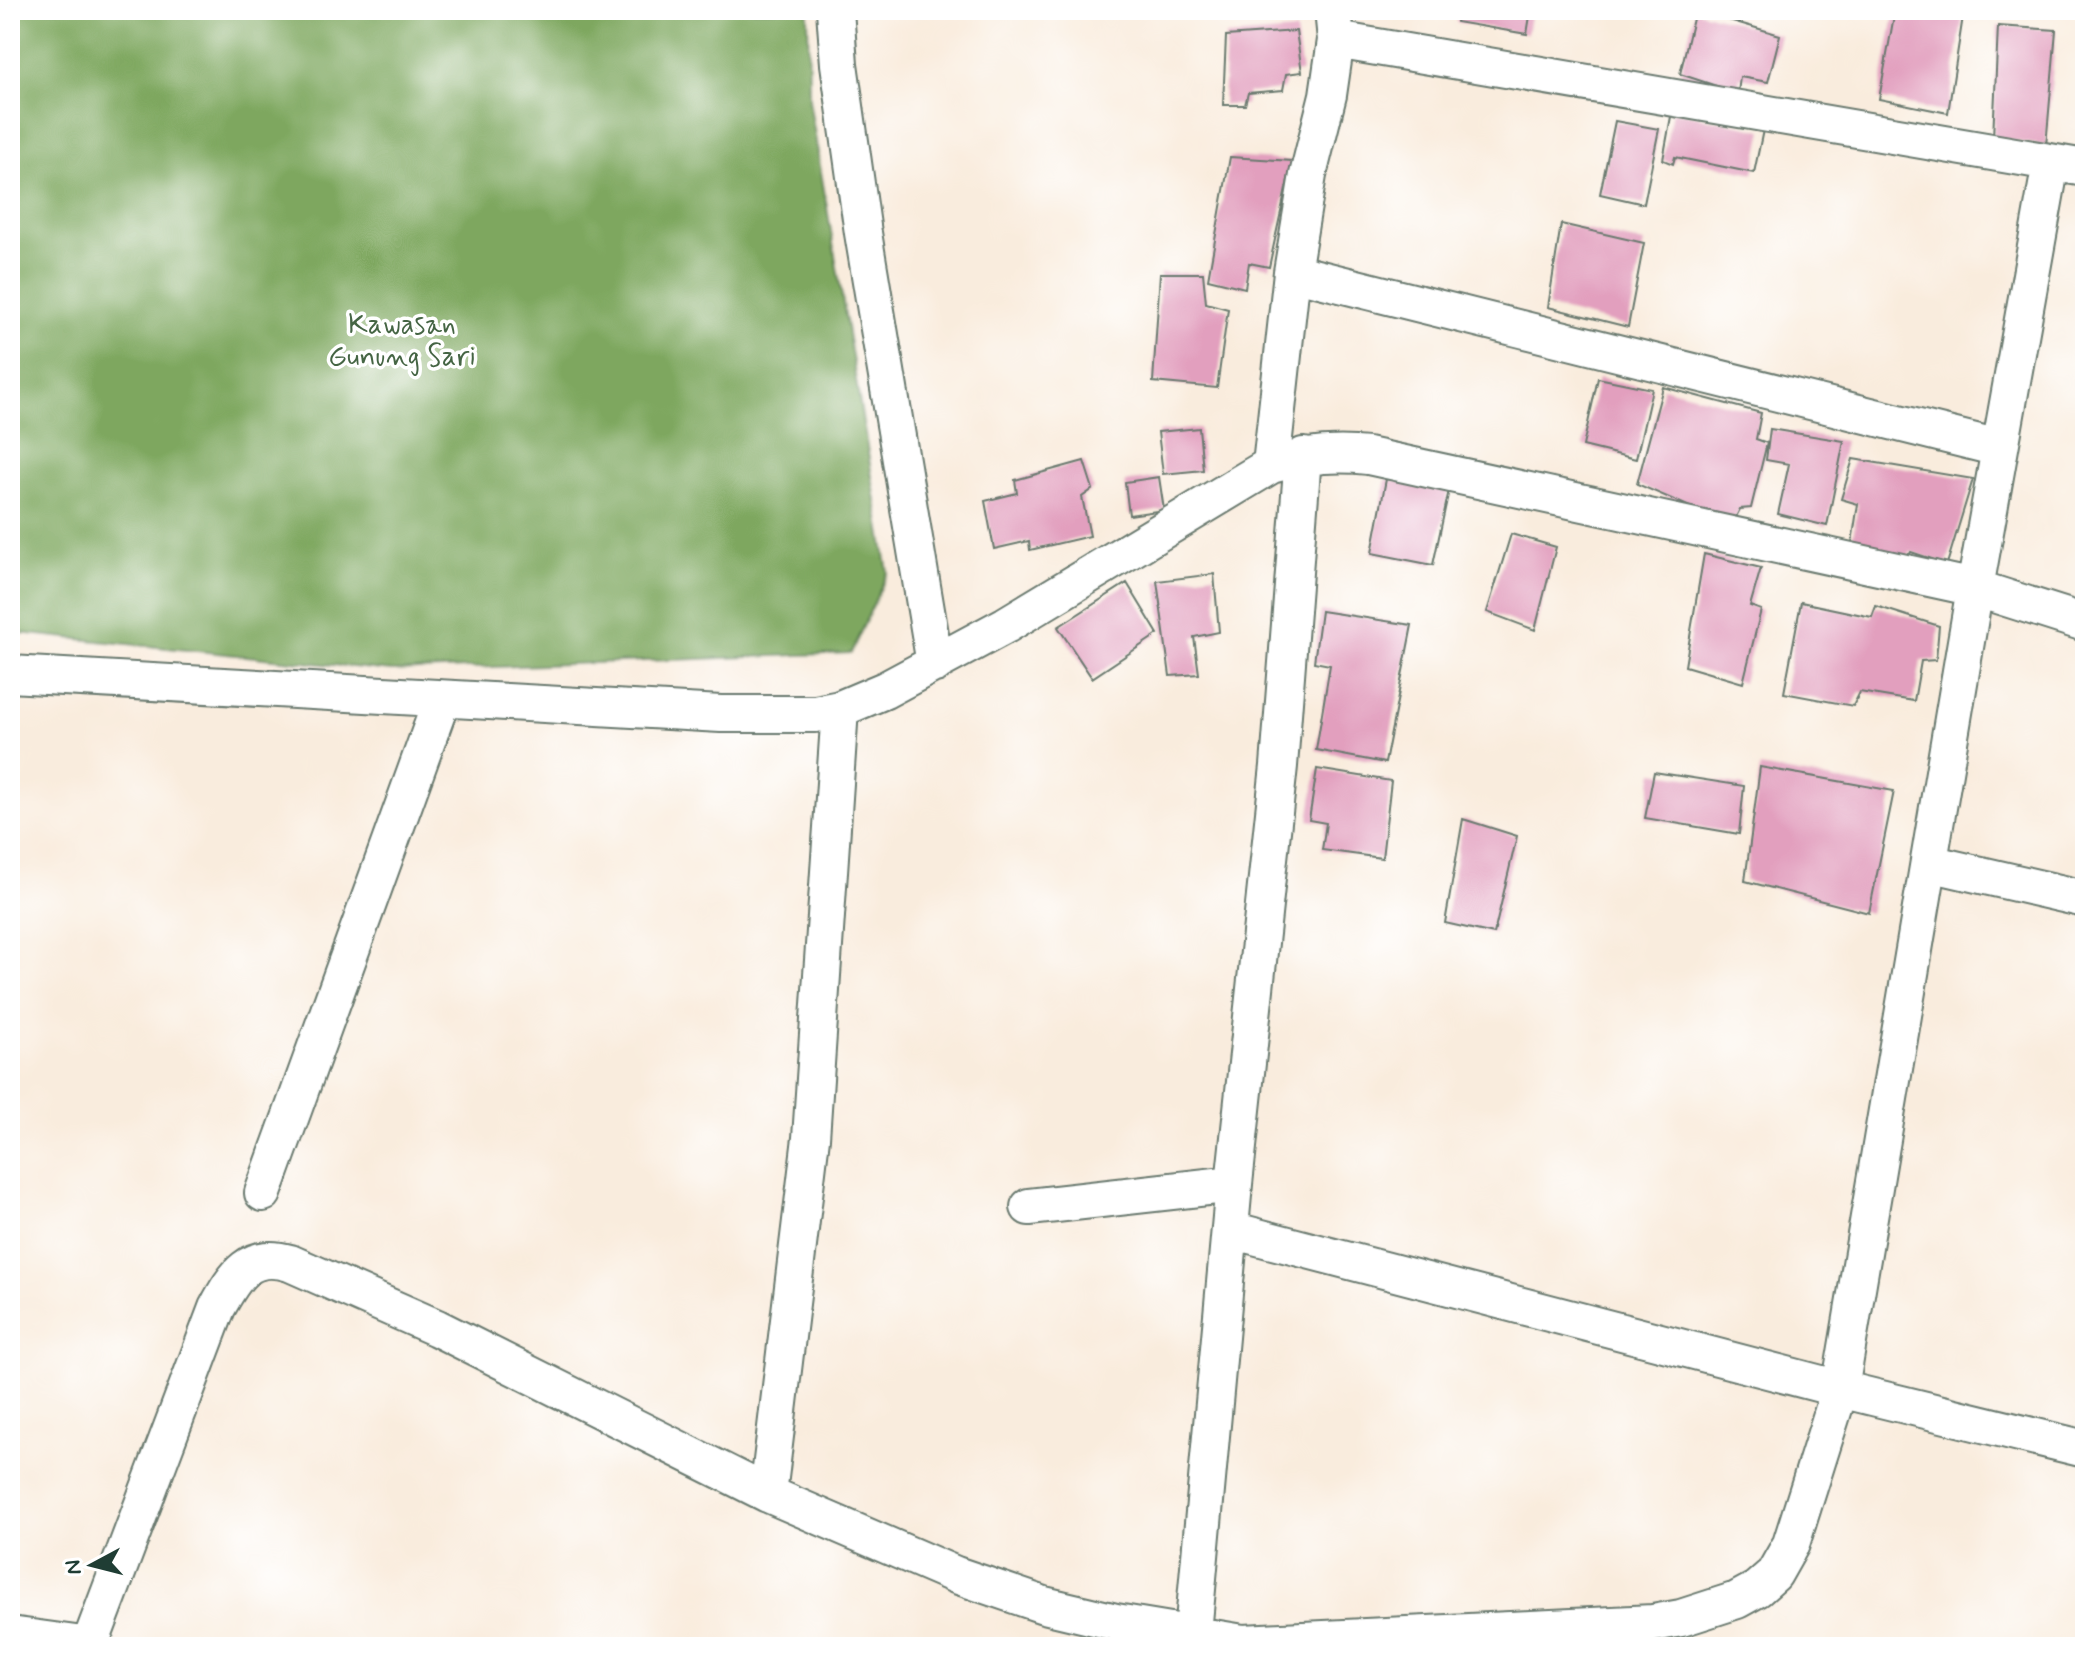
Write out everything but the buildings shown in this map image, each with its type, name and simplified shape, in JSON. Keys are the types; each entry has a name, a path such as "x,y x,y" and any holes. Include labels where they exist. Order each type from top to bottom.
{"street":[{"path":"835,10 839,64 863,233 935,664"},
{"path":"10,1635 90,1646 217,1308 239,1274 260,1260 272,1258 290,1263 437,1328 768,1494 956,1575 1044,1605 1116,1622 1193,1633 1243,1645 1653,1623 1711,1609 1757,1589 1774,1574 1791,1544 1840,1389 1999,448 2068,166 1335,25 1328,95 1308,175 1292,272 1279,766 1234,1184 1193,1633"},
{"path":"1292,272 1999,448"},
{"path":"10,674 721,714 815,714 840,709 935,664 1287,461 1345,454 1368,456 1975,588 2085,623"},
{"path":"263,1193 442,699"},
{"path":"768,1494 811,1138 840,709"},
{"path":"1929,863 2085,899"},
{"path":"1029,1207 1234,1184"},
{"path":"1231,1230 1840,1389 2085,1449"}],"green space":[{"name":"Kawasan Gunung Sari","path":"10,10 808,10 809,100 888,572 851,653 392,671 10,632"}]}
